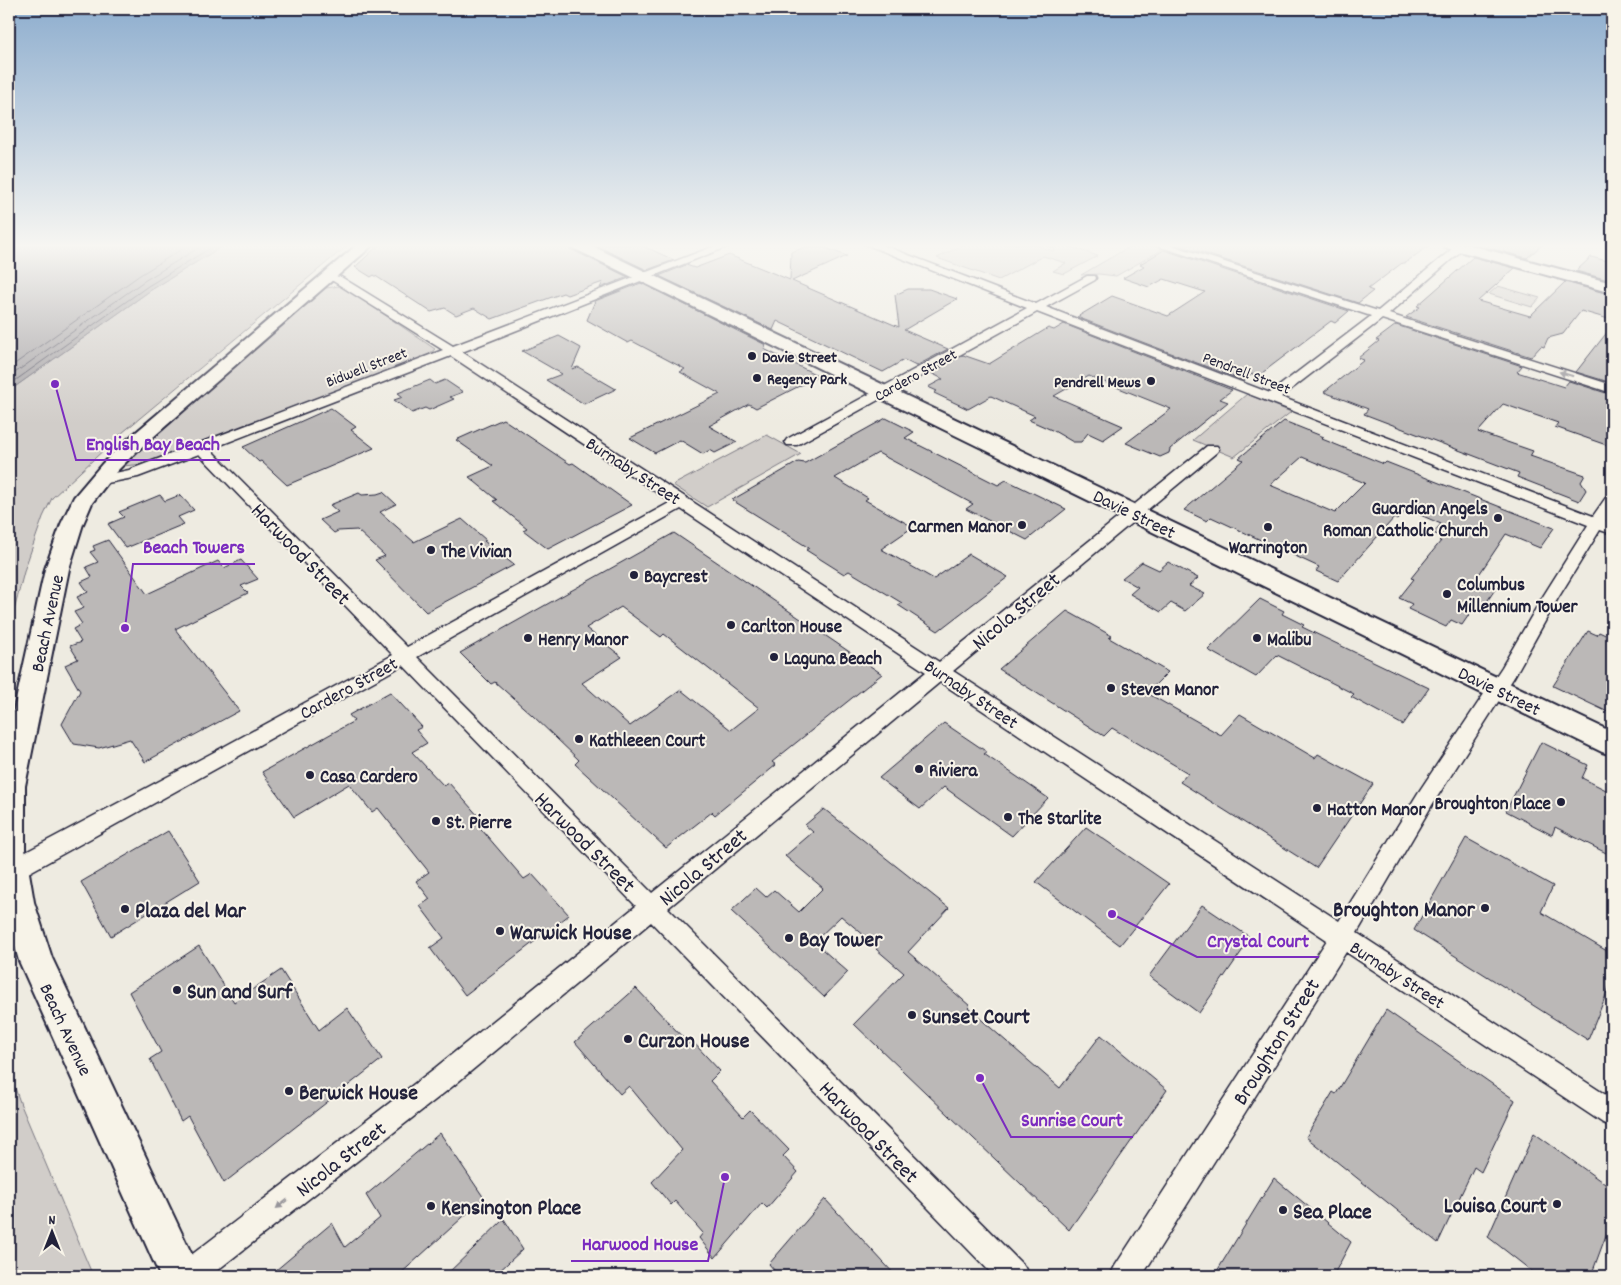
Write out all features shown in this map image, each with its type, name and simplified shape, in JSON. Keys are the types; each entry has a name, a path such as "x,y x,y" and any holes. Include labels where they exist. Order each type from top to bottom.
{"street":[{"name":"Beach Avenue","path":"181,1276 36,961 18,902 13,870 10,849 10,786 57,569 72,524 82,502 97,481 129,448 297,304"},
{"name":"Burnaby Street","path":"377,304 452,351 1612,1114"},
{"name":"Bidwell Street","path":"97,481 133,474 575,304"},
{"name":"Davie Street","path":"702,304 1612,744"},
{"name":"Pendrell Street","path":"1026,304 1605,527"},
{"name":"Cardero Street","path":"792,442 1040,304"},
{"path":"1345,304 1612,389"},
{"path":"1272,398 1392,304"},
{"name":"Harwood Street","path":"201,448 1014,1276"},
{"name":"Nicola Street","path":"186,1276 444,1077 1212,449"},
{"name":"Broughton Street","path":"1124,1276 1342,937 1420,808 1496,688 1605,527 1612,499"},
{"name":"Cardero Street","path":"13,870 682,502"}],"shaded area":[{"path":"131,304 277,304 122,433 52,498 43,517 25,568 9,630 9,391"},
{"path":"305,304 369,304 435,349 428,355 144,464 123,466 140,446"},
{"path":"1522,304 1535,304 1532,307"},
{"path":"1247,394 1291,412 1234,457 1193,440"},
{"path":"767,435 801,454 707,507 673,485"},
{"path":"9,1071 21,1105 93,1276 9,1276"}],"water":[{"path":"9,304 131,304 9,391"}],"building":[{"path":"419,304 533,304 492,319 474,308 456,315 445,308 431,312"},
{"path":"594,304 683,304 766,345 764,349 819,376 756,408 749,404 709,426 737,442 715,453 710,450 703,454 680,440 655,453 630,438 720,394 680,372 685,369 632,341 628,343 587,320"},
{"path":"718,304 845,304 899,327 896,304 949,304 904,330 948,349 916,366 904,360 883,372 777,321 773,330"},
{"path":"1099,304 1134,304 1168,316 1187,304 1328,304 1349,311 1335,323 1331,321 1258,376 1252,374 1244,381 1077,317"},
{"path":"1419,304 1488,304 1530,316 1542,304 1612,304 1612,320 1581,311 1563,334 1548,338 1544,347 1541,346 1531,357 1406,317 1420,307 1417,306"},
{"path":"1064,324 1232,390 1220,399 1228,402 1170,449 1169,453 1160,457 1126,443 1171,409 1089,376 1054,396 1123,426 1103,440 1088,433 1081,442 1073,442 1029,420 1035,416 991,396 968,409 934,393 937,391 928,387 943,379 931,373 963,355 989,364 1048,328 1054,330"},
{"path":"1396,325 1522,366 1517,372 1564,387 1569,381 1612,395 1612,447 1555,427 1558,423 1503,404 1478,432 1533,451 1530,456 1585,475 1581,482 1586,490 1579,501 1517,477 1519,473 1364,414 1368,409 1324,392 1364,360 1358,358 1379,341 1376,340"},
{"path":"1612,326 1612,383 1576,372"},
{"path":"559,336 581,348 572,369 578,367 616,389 584,404 546,380 562,374 522,351"},
{"path":"430,380 435,384 445,380 463,392 450,397 454,399 429,410 425,408 412,413 394,400 403,397 398,393"},
{"path":"331,408 356,427 351,430 374,448 287,485 243,447"},
{"path":"886,418 914,432 905,438 998,485 1006,480 1066,509 1027,540 966,509 973,504 878,453 835,478 868,498 865,500 913,527 881,549 934,579 969,554 1008,577 938,631 898,605 902,603 849,571 844,574 806,550 809,548 732,500 798,462 805,463"},
{"path":"503,419 570,464 573,463 632,505 548,549 523,530 527,528 493,501 497,500 469,477 493,466 456,440"},
{"path":"1284,421 1324,437 1322,439 1384,464 1386,462 1554,528 1540,548 1506,534 1476,579 1496,588 1484,606 1477,603 1462,625 1451,620 1446,627 1408,609 1412,604 1399,598 1414,579 1411,578 1441,541 1439,541 1443,537 1433,533 1441,524 1407,509 1397,520 1394,518 1338,581 1316,571 1319,567 1211,517 1207,521 1184,510 1243,460 1239,458","holes":["1302,457 1365,483 1335,513 1270,485"]},
{"path":"383,492 396,504 380,512 414,542 462,519 486,540 484,541 514,565 426,612 375,560 385,556 357,530 334,533 320,520 338,512 330,505 359,493 362,495"},
{"path":"160,495 165,501 180,495 194,510 178,517 184,524 126,548 108,524 124,517 119,512"},
{"path":"674,533 882,674 772,762 776,765 715,815 712,812 666,848 575,764 579,760 532,715 495,682 491,684 460,653","holes":["621,607 661,637 664,634 759,708 731,730 681,690 630,726 582,683 622,657 586,628"]},
{"path":"108,540 147,594 218,561 224,568 241,560 258,579 241,586 248,593 175,629 239,711 145,762 130,739 99,748 74,744 62,724 80,691 65,665 78,659 70,646 81,642 73,629 82,624 74,612 84,608 77,597 88,592 81,582 92,577 86,567 98,562 90,552 95,550 93,546"},
{"path":"1142,562 1159,570 1168,562 1198,578 1189,586 1205,594 1185,611 1171,603 1161,612 1130,594 1138,587 1122,578"},
{"path":"1260,599 1284,611 1282,614 1304,625 1302,627 1429,688 1403,725 1351,697 1354,694 1277,655 1256,677 1208,650"},
{"path":"1067,611 1112,636 1109,638 1168,672 1147,693 1221,735 1240,714 1315,758 1318,754 1373,784 1316,868 1180,782 1188,773 1112,728 1104,736 999,669"},
{"path":"1588,631 1597,635 1599,632 1612,638 1612,714 1553,686"},
{"path":"390,692 422,727 416,730 427,743 412,752 444,786 449,783 480,818 475,822 524,879 532,874 569,915 465,995 430,948 444,938 420,906 430,899 416,881 429,872 378,808 372,812 349,784 294,817 262,772 354,721 349,715"},
{"path":"944,723 987,752 984,754 1048,798 1012,836 944,787 920,809 879,778"},
{"name":"Broughton Place","path":"1541,742 1588,765 1582,778 1612,793 1612,856 1555,827 1552,835 1506,811"},
{"path":"824,809 949,908 908,952 970,1006 968,1008 1060,1088 1101,1035 1167,1090 1069,1230 854,1024 904,973 876,949 878,947 841,916 814,942 848,972 824,997 731,911 756,888 766,897 774,890 799,912 823,888 785,856 813,832 805,825"},
{"path":"1086,827 1169,884 1120,945 1036,882"},
{"name":"Plaza del Mar","path":"168,831 200,881 111,936 81,882"},
{"path":"1466,838 1553,886 1541,912 1612,954 1612,980 1588,1040 1414,930"},
{"path":"1202,905 1251,938 1199,1013 1149,976"},
{"path":"199,946 234,1002 281,970 319,1030 347,1008 382,1059 224,1183 188,1116 181,1121 150,1059 161,1052 129,992"},
{"path":"636,988 689,1044 692,1041 720,1071 710,1081 743,1117 750,1110 789,1150 783,1156 798,1172 767,1208 762,1203 715,1258 699,1238 703,1233 675,1201 671,1205 652,1182 682,1150 629,1086 620,1094 575,1042"},
{"path":"1386,1010 1515,1100 1481,1172 1474,1167 1438,1243 1306,1137 1333,1092 1336,1094"},
{"name":"Kensington Place","path":"440,1133 484,1198 398,1276 269,1276 332,1223 345,1247 380,1218 366,1195"},
{"name":"Louisa Court","path":"1534,1133 1612,1189 1612,1219 1591,1276 1538,1276 1488,1237"},
{"name":"Sea Place","path":"1274,1178 1351,1242 1333,1276 1214,1276"},
{"path":"825,1199 896,1276 779,1276 769,1264"},
{"path":"504,1219 523,1249 494,1276 445,1276"}],"place":[{"name":"Davie Street","path":"752,356"},
{"name":"Regency Park","path":"757,378"},
{"name":"Pendrell Mews","path":"1151,381"},
{"name":"English Bay Beach","path":"55,384"},
{"name":"Guardian Angels Roman Catholic Church","path":"1498,518"},
{"name":"Carmen Manor","path":"1022,525"},
{"name":"Warrington","path":"1268,527"},
{"name":"The Vivian","path":"431,550"},
{"name":"Baycrest","path":"634,575"},
{"name":"Columbus Millennium Tower","path":"1447,594"},
{"name":"Carlton House","path":"731,625"},
{"name":"Beach Towers","path":"125,628"},
{"name":"Henry Manor","path":"528,638"},
{"name":"Malibu","path":"1257,638"},
{"name":"Laguna Beach","path":"774,657"},
{"name":"Steven Manor","path":"1111,688"},
{"name":"Kathleeen Court","path":"579,739"},
{"name":"Riviera","path":"919,769"},
{"name":"Casa Cardero","path":"310,775"},
{"name":"Broughton Place","path":"1561,802"},
{"name":"Hatton Manor","path":"1317,808"},
{"name":"The Starlite","path":"1008,817"},
{"name":"St. Pierre","path":"436,821"},
{"name":"Broughton Manor","path":"1485,908"},
{"name":"Plaza del Mar","path":"125,909"},
{"name":"Crystal Court","path":"1112,914"},
{"name":"Warwick House","path":"500,931"},
{"name":"Bay Tower","path":"789,938"},
{"name":"Sun and Surf","path":"177,990"},
{"name":"Sunset Court","path":"912,1015"},
{"name":"Curzon House","path":"628,1039"},
{"name":"Sunrise Court","path":"980,1078"},
{"name":"Berwick House","path":"289,1091"},
{"name":"Harwood House","path":"725,1177"},
{"name":"Louisa Court","path":"1557,1204"},
{"name":"Kensington Place","path":"431,1206"},
{"name":"Sea Place","path":"1283,1210"}]}
